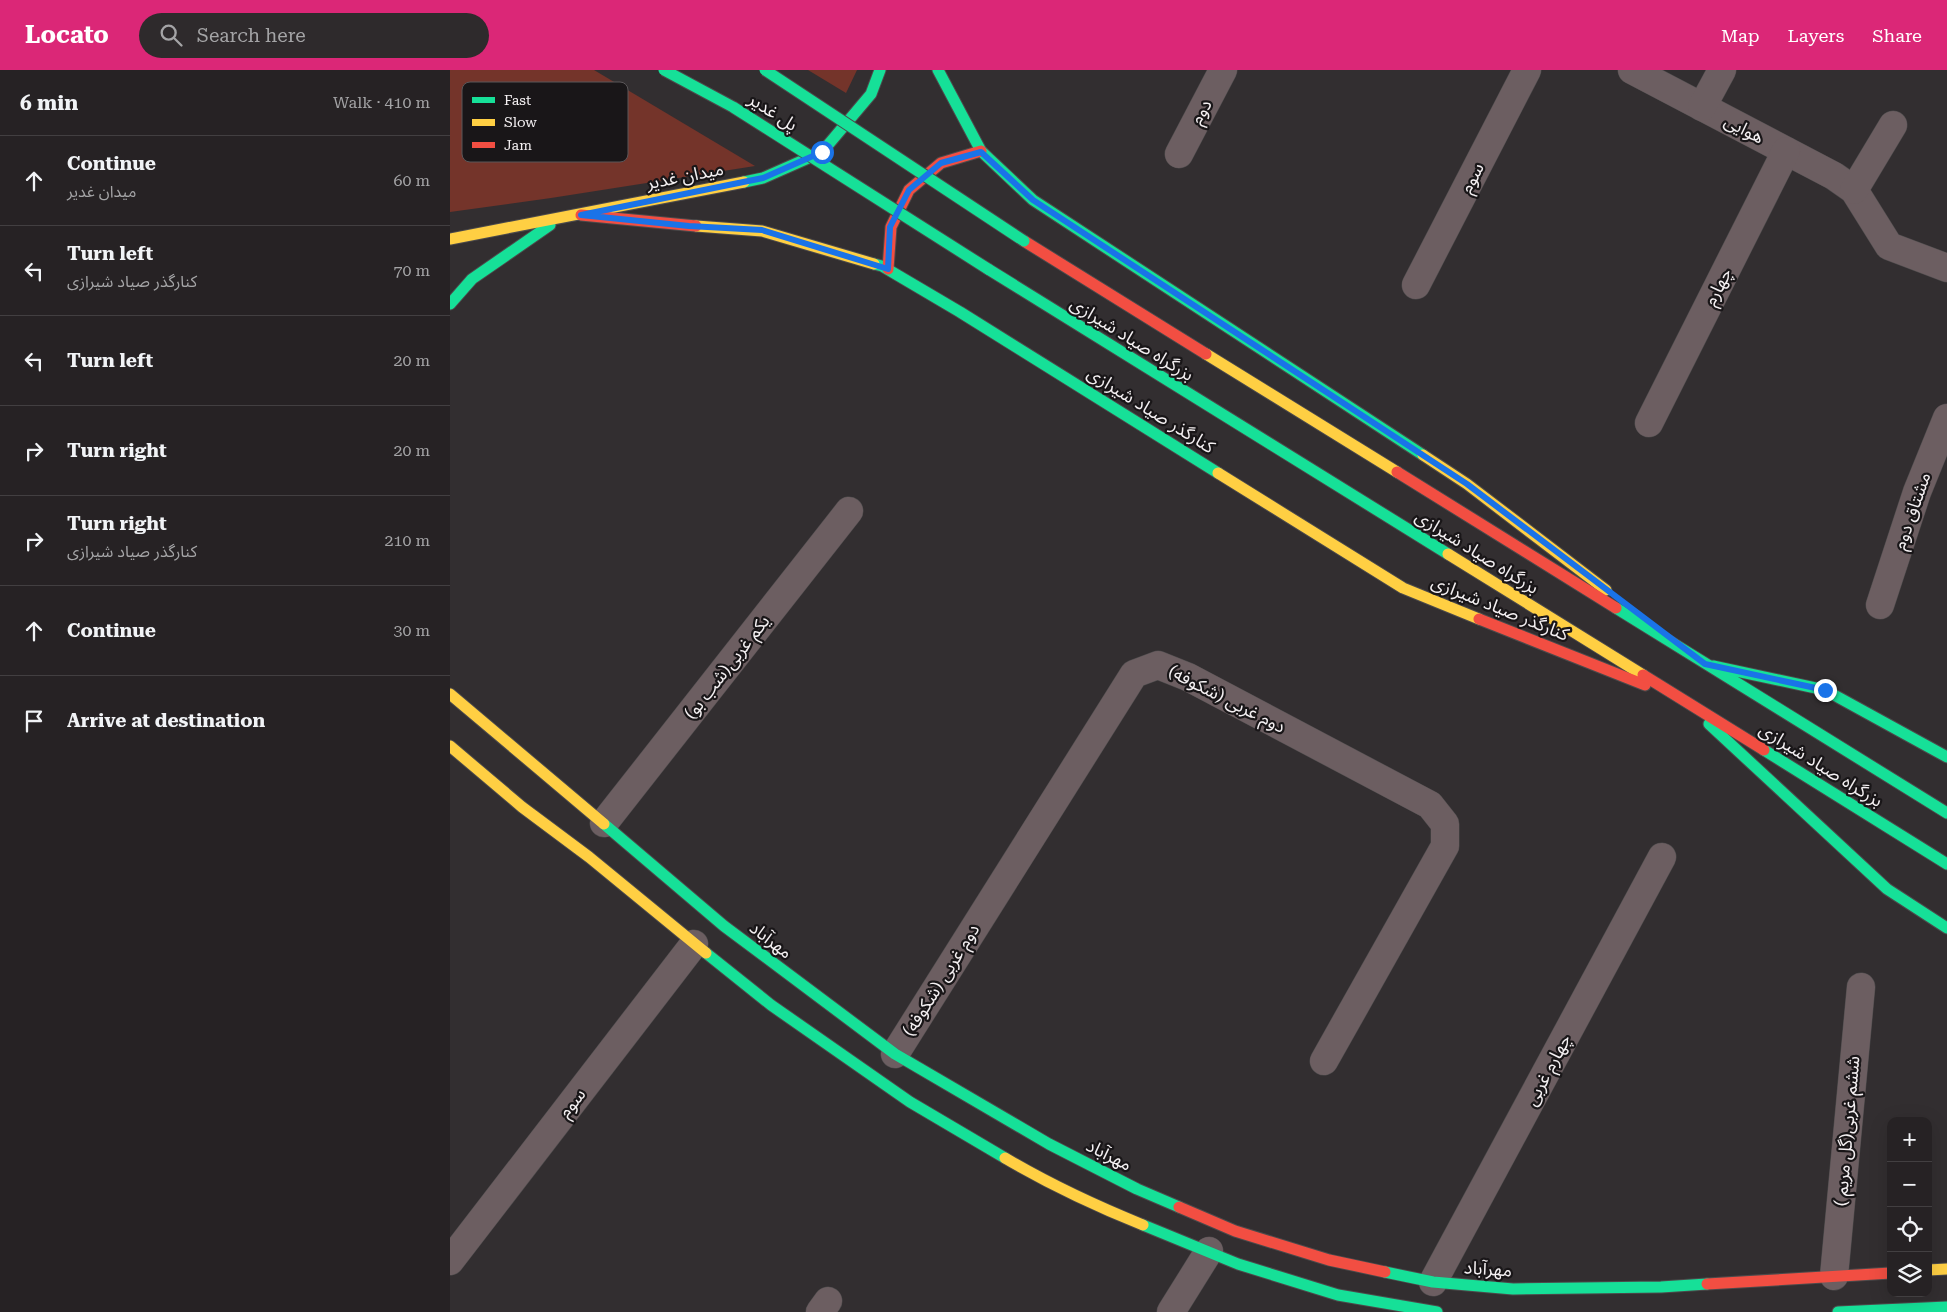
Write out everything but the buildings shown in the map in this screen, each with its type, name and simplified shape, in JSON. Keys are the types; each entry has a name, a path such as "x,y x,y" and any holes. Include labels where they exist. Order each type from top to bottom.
{"main road":[{"name":"پل غدیر","path":"664,70 733,107 988,270"},
{"name":"پل غدیر","path":"765,70 1024,241"},
{"name":"میدان غدیر","path":"450,239 581,215 763,178 822,152 871,94 880,70"},
{"path":"938,70 981,152 1033,200 1467,484 1705,664 1825,690 1947,757"},
{"path":"888,269 890,227 909,190 941,163 981,152"},
{"name":"کنارگذر صیاد شیرازی","path":"581,215 689,226 762,230 888,269 1403,588 1684,701"},
{"path":"450,304 472,279 558,219"},
{"name":"بزرگراه صیاد شیرازی","path":"1024,241 1947,813"},
{"name":"بزرگراه صیاد شیرازی","path":"988,270 1947,864"},
{"name":"مهرآباد","path":"450,694 724,926 894,1054 1049,1144 1137,1189 1226,1227 1329,1260 1433,1282 1513,1288 1662,1287 1887,1273"},
{"path":"1684,701 1887,889 1947,928"},
{"path":"450,746 522,807 588,857 771,1005 910,1102 1039,1178 1108,1211 1238,1264 1338,1295 1437,1312"},
{"path":"1932,1270 1947,1269"},
{"path":"1838,1312 1947,1306"}],"street":[{"name":"دوم","path":"1179,154 1223,70"},
{"name":"سوم","path":"1416,285 1527,70"},
{"name":"هوایی","path":"1632,70 1834,176 1854,190 1888,246 1947,268"},
{"path":"1702,107 1722,70"},
{"path":"1854,190 1894,124"},
{"name":"چهارم","path":"1649,423 1786,151"},
{"name":"مشتاق دوم","path":"1880,605 1917,492 1947,418"},
{"name":"یکم غربی(شب بو)","path":"604,823 849,511"},
{"name":"دوم غربی (شکوفه)","path":"894,1054 1134,674 1158,665 1188,677 1430,805 1444,824 1445,846 1324,1061"},
{"name":"چهارم غربی","path":"1433,1282 1662,857"},
{"name":"سوم","path":"450,1261 694,944"},
{"name":"ششم غربی(گل مریم )","path":"1834,1276 1861,987"},
{"path":"1172,1312 1209,1251"}],"shaded area":[{"path":"450,70 594,70 614,82 462,82 462,162 628,162 628,90 755,166 551,198 450,212"},
{"path":"808,70 857,70 846,93"}],"traffic: fast":[{"path":"664,70 733,107 988,269"},
{"path":"765,70 1024,241"},
{"path":"744,182 763,178 822,152 871,94 880,70"},
{"path":"938,70 981,151 1033,200 1423,455"},
{"path":"450,304 472,279 550,225"},
{"path":"874,264 882,266 960,312 1218,473"},
{"path":"988,269 1448,554"},
{"path":"1616,608 1947,813"},
{"path":"1713,666 1825,690 1947,757"},
{"path":"1709,724 1887,889 1947,928"},
{"path":"1764,750 1947,864"},
{"path":"604,824 724,926 895,1054 1049,1144 1137,1189 1179,1207"},
{"path":"706,953 771,1005 910,1102 1005,1158"},
{"path":"1143,1225 1238,1264 1338,1295 1437,1312"},
{"path":"1385,1272 1433,1282 1513,1289 1661,1287 1707,1284"},
{"path":"1838,1312 1947,1307"}],"traffic: slow":[{"path":"450,239 744,182"},
{"path":"696,226 762,231 874,264"},
{"path":"1206,354 1397,472"},
{"path":"1423,455 1467,484 1606,590"},
{"path":"1218,473 1403,588 1479,619"},
{"path":"1448,554 1643,675"},
{"path":"450,694 604,824"},
{"path":"450,746 522,807 589,857 706,953"},
{"path":"1005,1158 1073,1194 1143,1225"},
{"path":"1932,1270 1947,1269"}],"traffic: jam":[{"path":"888,269 891,227 909,190 941,163 981,151"},
{"path":"581,215 696,226"},
{"path":"1024,241 1206,354"},
{"path":"1397,472 1616,608"},
{"path":"1479,619 1645,685"},
{"path":"1643,675 1764,750"},
{"path":"1179,1207 1235,1231 1329,1260 1385,1272"},
{"path":"1707,1284 1887,1273"}],"route":[{"path":"822,152 763,178 581,215 689,226 762,230 888,269 890,227 909,190 941,163 981,152 1033,200 1467,484 1705,664 1825,690"}]}
